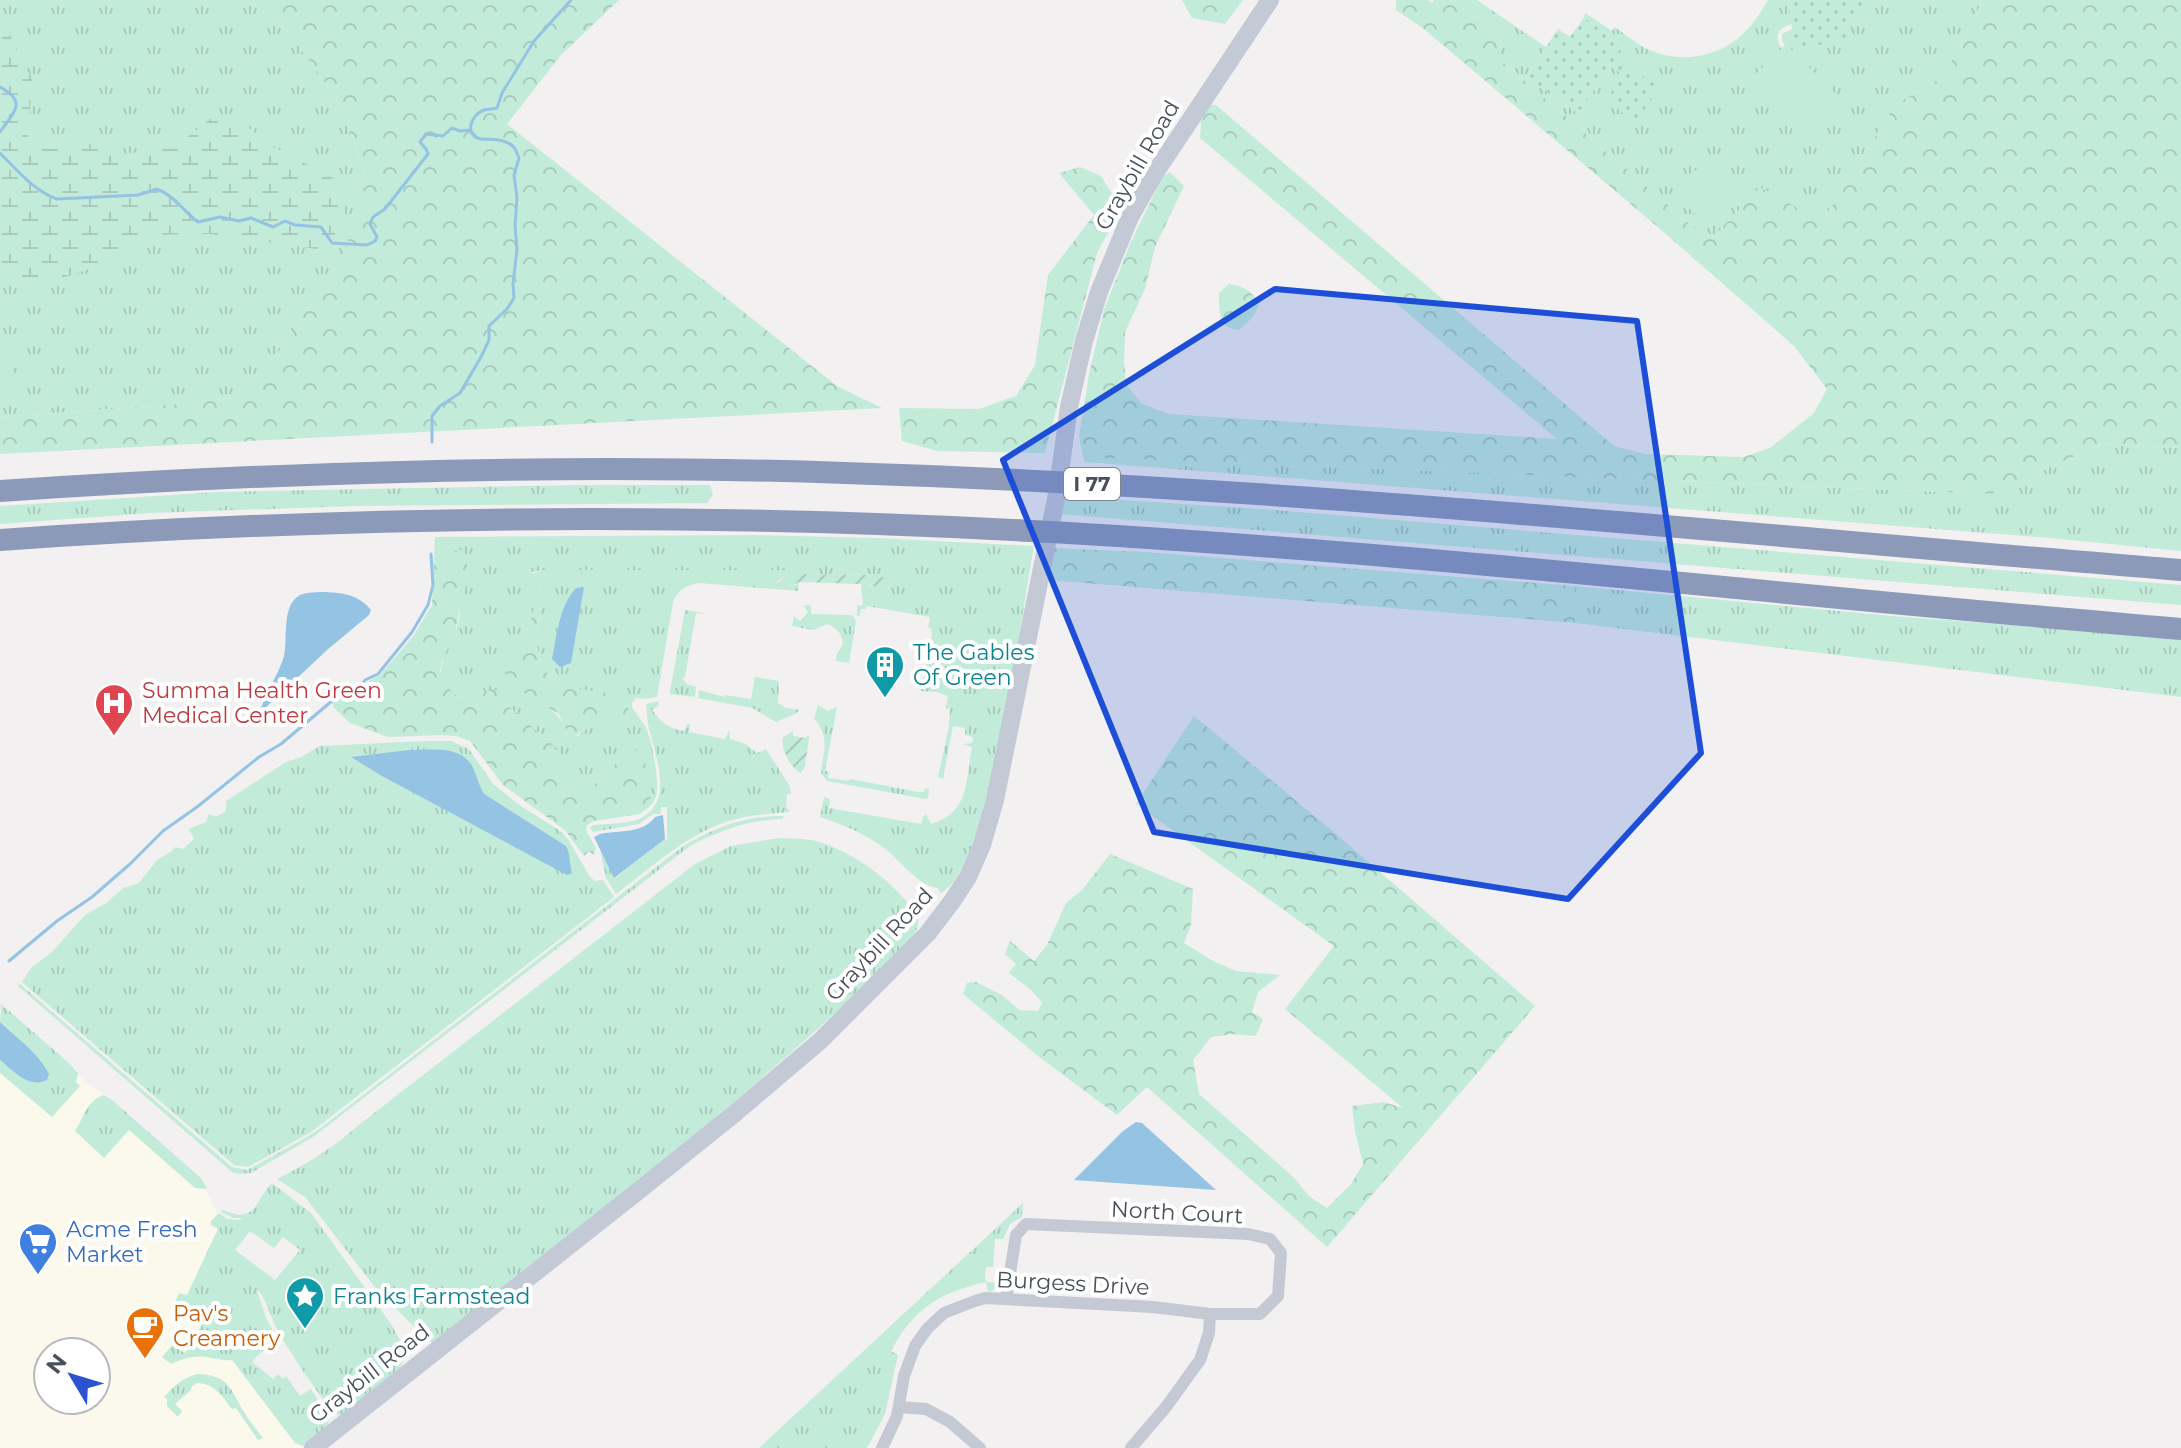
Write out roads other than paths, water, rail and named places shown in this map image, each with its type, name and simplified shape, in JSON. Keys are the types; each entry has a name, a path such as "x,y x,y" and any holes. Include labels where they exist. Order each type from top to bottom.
{"highway":[{"name":"I 77","path":"0,491 139,481 421,471 843,472 1308,498 2181,570"},
{"path":"3,540 199,529 480,520 673,520 995,530 1197,541 1526,568 2181,629"}],"street":[{"name":"Graybill Road","path":"313,1448 734,1114 820,1041 928,933 968,877 982,845 995,800 1057,494 1069,407 1099,292 1130,217 1174,142 1270,0"},
{"name":"North Court","path":"1006,1299 1016,1235 1026,1224 1248,1234 1270,1239 1281,1253 1278,1296 1260,1314 1210,1314"},
{"name":"Burgess Drive","path":"882,1448 897,1416 904,1376 915,1346 944,1313 985,1298 1153,1307 1210,1314"},
{"path":"1131,1448 1200,1360 1209,1333 1210,1314"},
{"path":"899,1407 926,1409 950,1422 980,1448"}],"water":[{"path":"584,587 571,663 560,667 552,659 560,622 570,596 576,588"},
{"path":"325,592 356,598 371,610 369,615 261,709 284,656 290,606 300,595"},
{"path":"409,750 446,750 463,756 474,770 484,794 566,846 572,873 567,875 351,757"},
{"path":"663,815 665,839 614,878 594,837 637,829"},
{"path":"0,1022 40,1060 49,1074 47,1080 27,1081 0,1060"},
{"path":"1136,1122 1142,1123 1216,1190 1074,1180"}],"waterway":[{"path":"432,442 432,416 440,406 460,393 489,340 489,326 514,298 517,249 514,175 519,158 514,147 508,143 481,139 472,134 472,121 484,110 497,108 502,93 534,41 571,0"},
{"path":"0,87 9,92 16,103 14,113 0,132"},
{"path":"0,153 33,185 57,199 138,195 157,189 198,222 220,217 239,221 251,218 273,227 285,221 321,227 332,243 367,245 377,237 370,224 373,217 385,209 428,154 420,142 426,134 443,136 452,128 470,130"},
{"path":"9,961 92,897 163,831 259,757 281,744 339,695 358,690 365,680 378,674 412,632 428,605 433,585 431,554"}],"place":[{"name":"The Gables Of Green","path":"885,699"},
{"name":"Summa Health Green Medical Center","path":"114,737"},
{"name":"Acme Fresh Market","path":"38,1276"},
{"name":"Franks Farmstead","path":"305,1330"},
{"name":"Pav's Creamery","path":"145,1360"}]}
